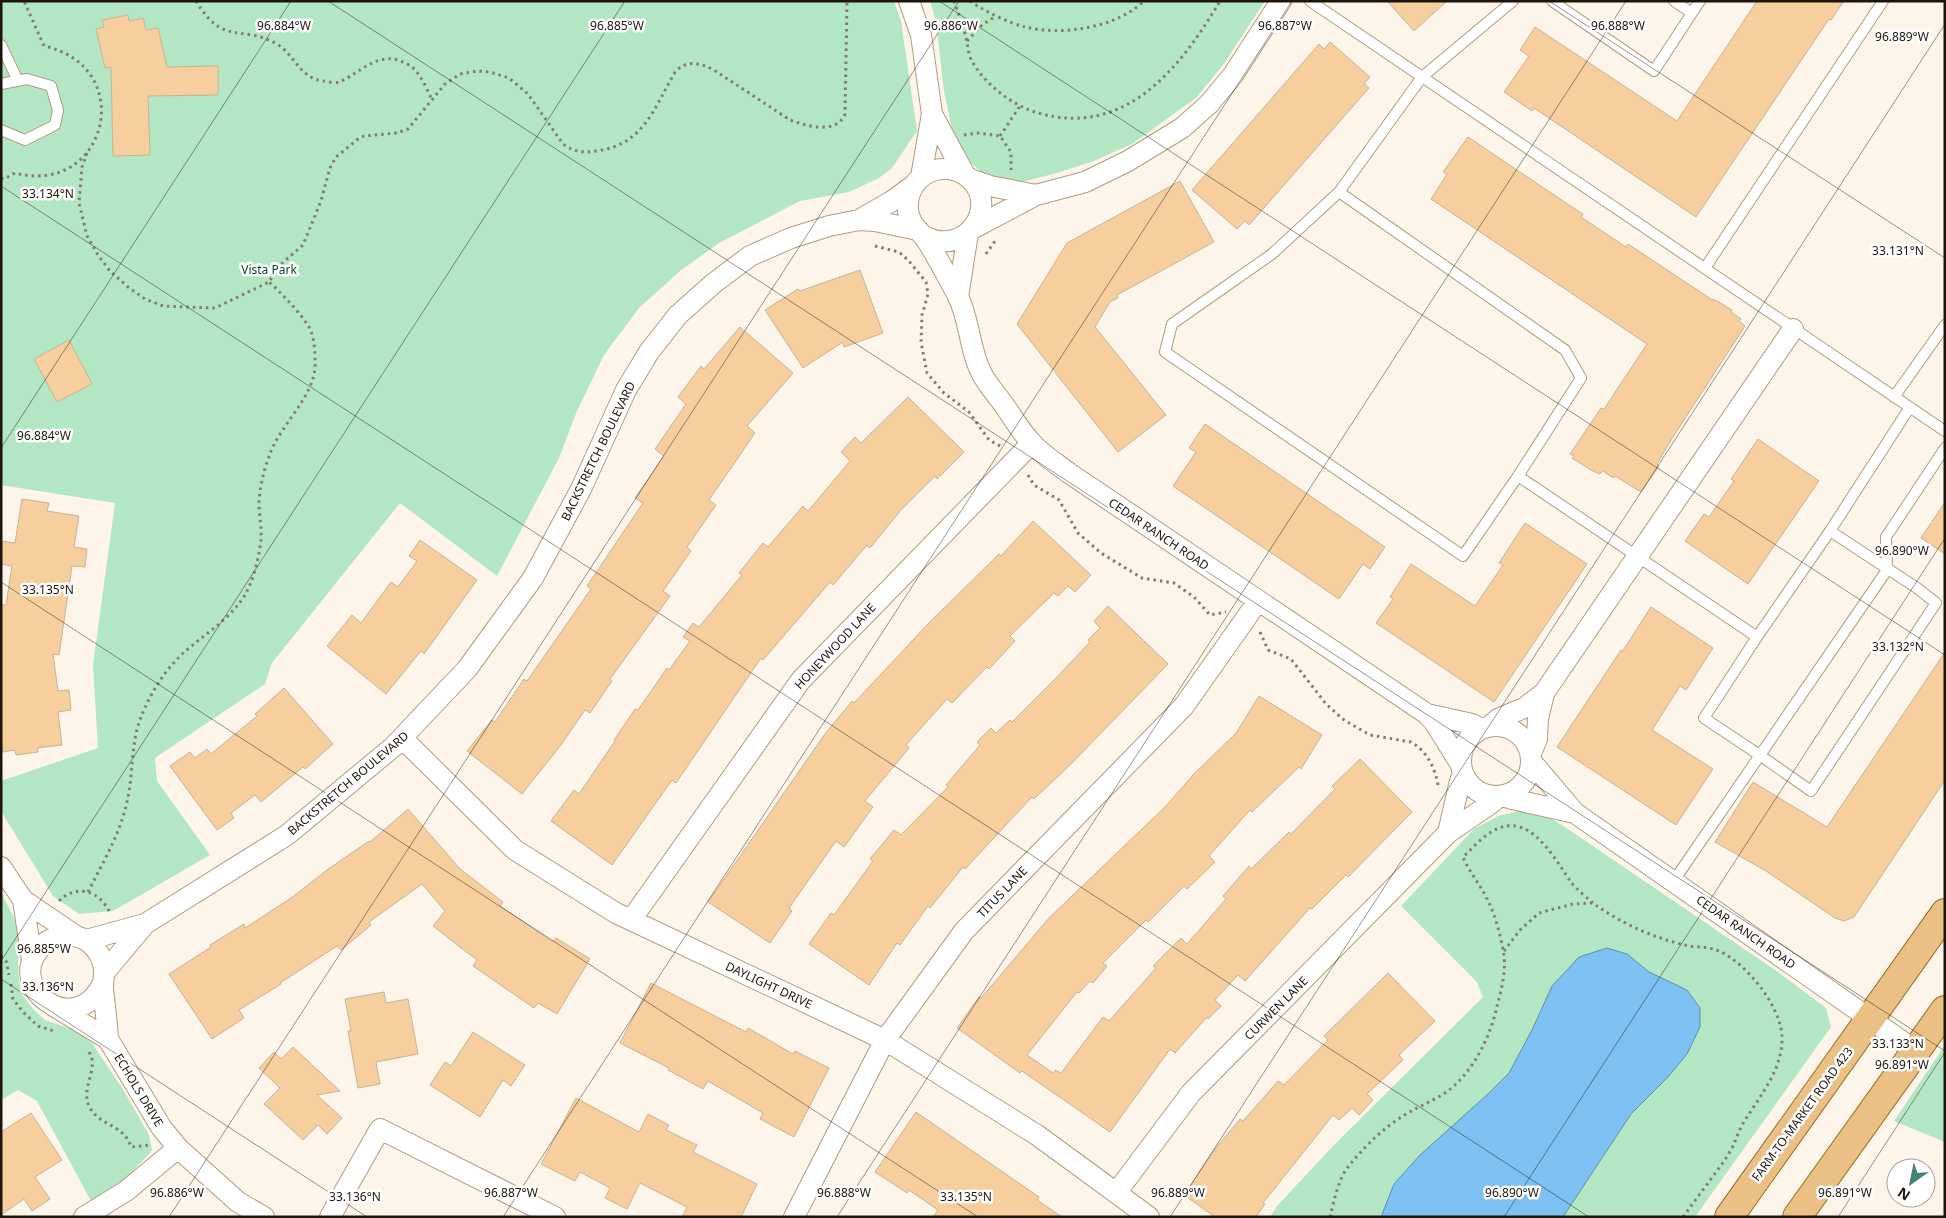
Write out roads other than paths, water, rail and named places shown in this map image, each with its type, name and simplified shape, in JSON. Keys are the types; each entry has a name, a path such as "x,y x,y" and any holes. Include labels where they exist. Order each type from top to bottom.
{"main road":[{"name":"FARM-TO-MARKET ROAD 423","path":"1729,1217 1945,913"},
{"path":"1797,1217 1945,1010"}],"street":[{"path":"909,1 920,35 932,114 967,177 978,192 981,208 980,216 970,231"},
{"path":"932,114 917,181 910,192 908,208 913,224 921,233 939,242 946,242 962,238 970,231 1036,195 1084,182 1128,161 1182,128 1209,104 1233,75 1282,1"},
{"path":"917,181 935,170 942,169 958,172 990,186 1036,195"},
{"name":"BACKSTRETCH BOULEVARD","path":"859,220 892,201 917,181"},
{"name":"BACKSTRETCH BOULEVARD","path":"81,938 145,924 287,835 402,738 467,669 533,578 581,490 626,390 648,352 678,315 714,283 750,256 791,238 828,226 859,220 875,221 921,233"},
{"name":"CEDAR RANCH ROAD","path":"958,297 970,231"},
{"name":"CEDAR RANCH ROAD","path":"921,233 958,297 982,374 1032,443 1069,473 1427,714 1435,723 1462,770"},
{"path":"1448,833 1462,770 1463,747 1468,740 1498,719 1524,708 1544,694 1793,329"},
{"name":"HONEYWOOD LANE","path":"631,920 801,680 1032,443"},
{"name":"TITUS LANE","path":"794,1217 885,1040 964,931 1184,706 1258,600"},
{"path":"1462,770 1471,787 1485,795 1501,796 1523,785 1531,770 1531,757 1537,739 1538,719 1544,694"},
{"name":"CEDAR RANCH ROAD","path":"1427,714 1486,727"},
{"path":"1486,727 1507,728 1515,732 1522,737 1531,757"},
{"name":"DAYLIGHT DRIVE","path":"402,738 515,850 616,913 885,1040 1037,1135 1149,1217"},
{"name":"CEDAR RANCH ROAD","path":"1531,757 1575,813 1916,1051"},
{"name":"CEDAR RANCH ROAD","path":"1501,796 1575,813"},
{"name":"CURWEN LANE","path":"1116,1193 1191,1093 1448,833 1501,796"},
{"path":"1,867 23,900 81,938 100,954 104,963 104,978 92,1000 82,1006 67,1008 52,1006 36,992 30,971 32,960 37,950 45,942 55,937 66,935 81,938"},
{"path":"23,900 32,960"},
{"name":"BACKSTRETCH BOULEVARD","path":"104,978 145,924"},
{"name":"ECHOLS DRIVE","path":"104,978 108,1039 161,1127 172,1141 238,1202 264,1217"},
{"name":"ECHOLS DRIVE","path":"52,1006 108,1039"},
{"path":"330,1217 380,1129 555,1217"},
{"path":"84,1217 126,1190 172,1141"}],"lane":[{"path":"1310,1 1945,431"},
{"path":"1339,192 1565,350 1581,378 1518,476 1463,556 1165,352 1172,324 1272,254 1339,192 1422,77 1513,1"},
{"path":"1552,1 1654,71 1700,1"},
{"path":"1674,1 1692,13"},
{"path":"1705,268 1883,1"},
{"path":"1,45 18,81"},
{"path":"1,84 27,79 51,86 58,110 55,125 25,140 1,130"},
{"path":"1894,397 1945,326"},
{"path":"1830,531 1917,588 1936,603 1811,791 1704,718 1830,531 1910,407"},
{"path":"1674,882 1887,570 1886,537 1945,448"},
{"path":"1518,476 1757,637"}],"water":[{"path":"1607,948 1627,954 1649,972 1687,990 1700,1008 1700,1027 1687,1054 1668,1077 1631,1114 1563,1217 1381,1217 1394,1184 1420,1155 1509,1073 1533,1028 1552,986 1579,957"}],"park label":[{"name":"Vista Park","path":"269,269"}]}
